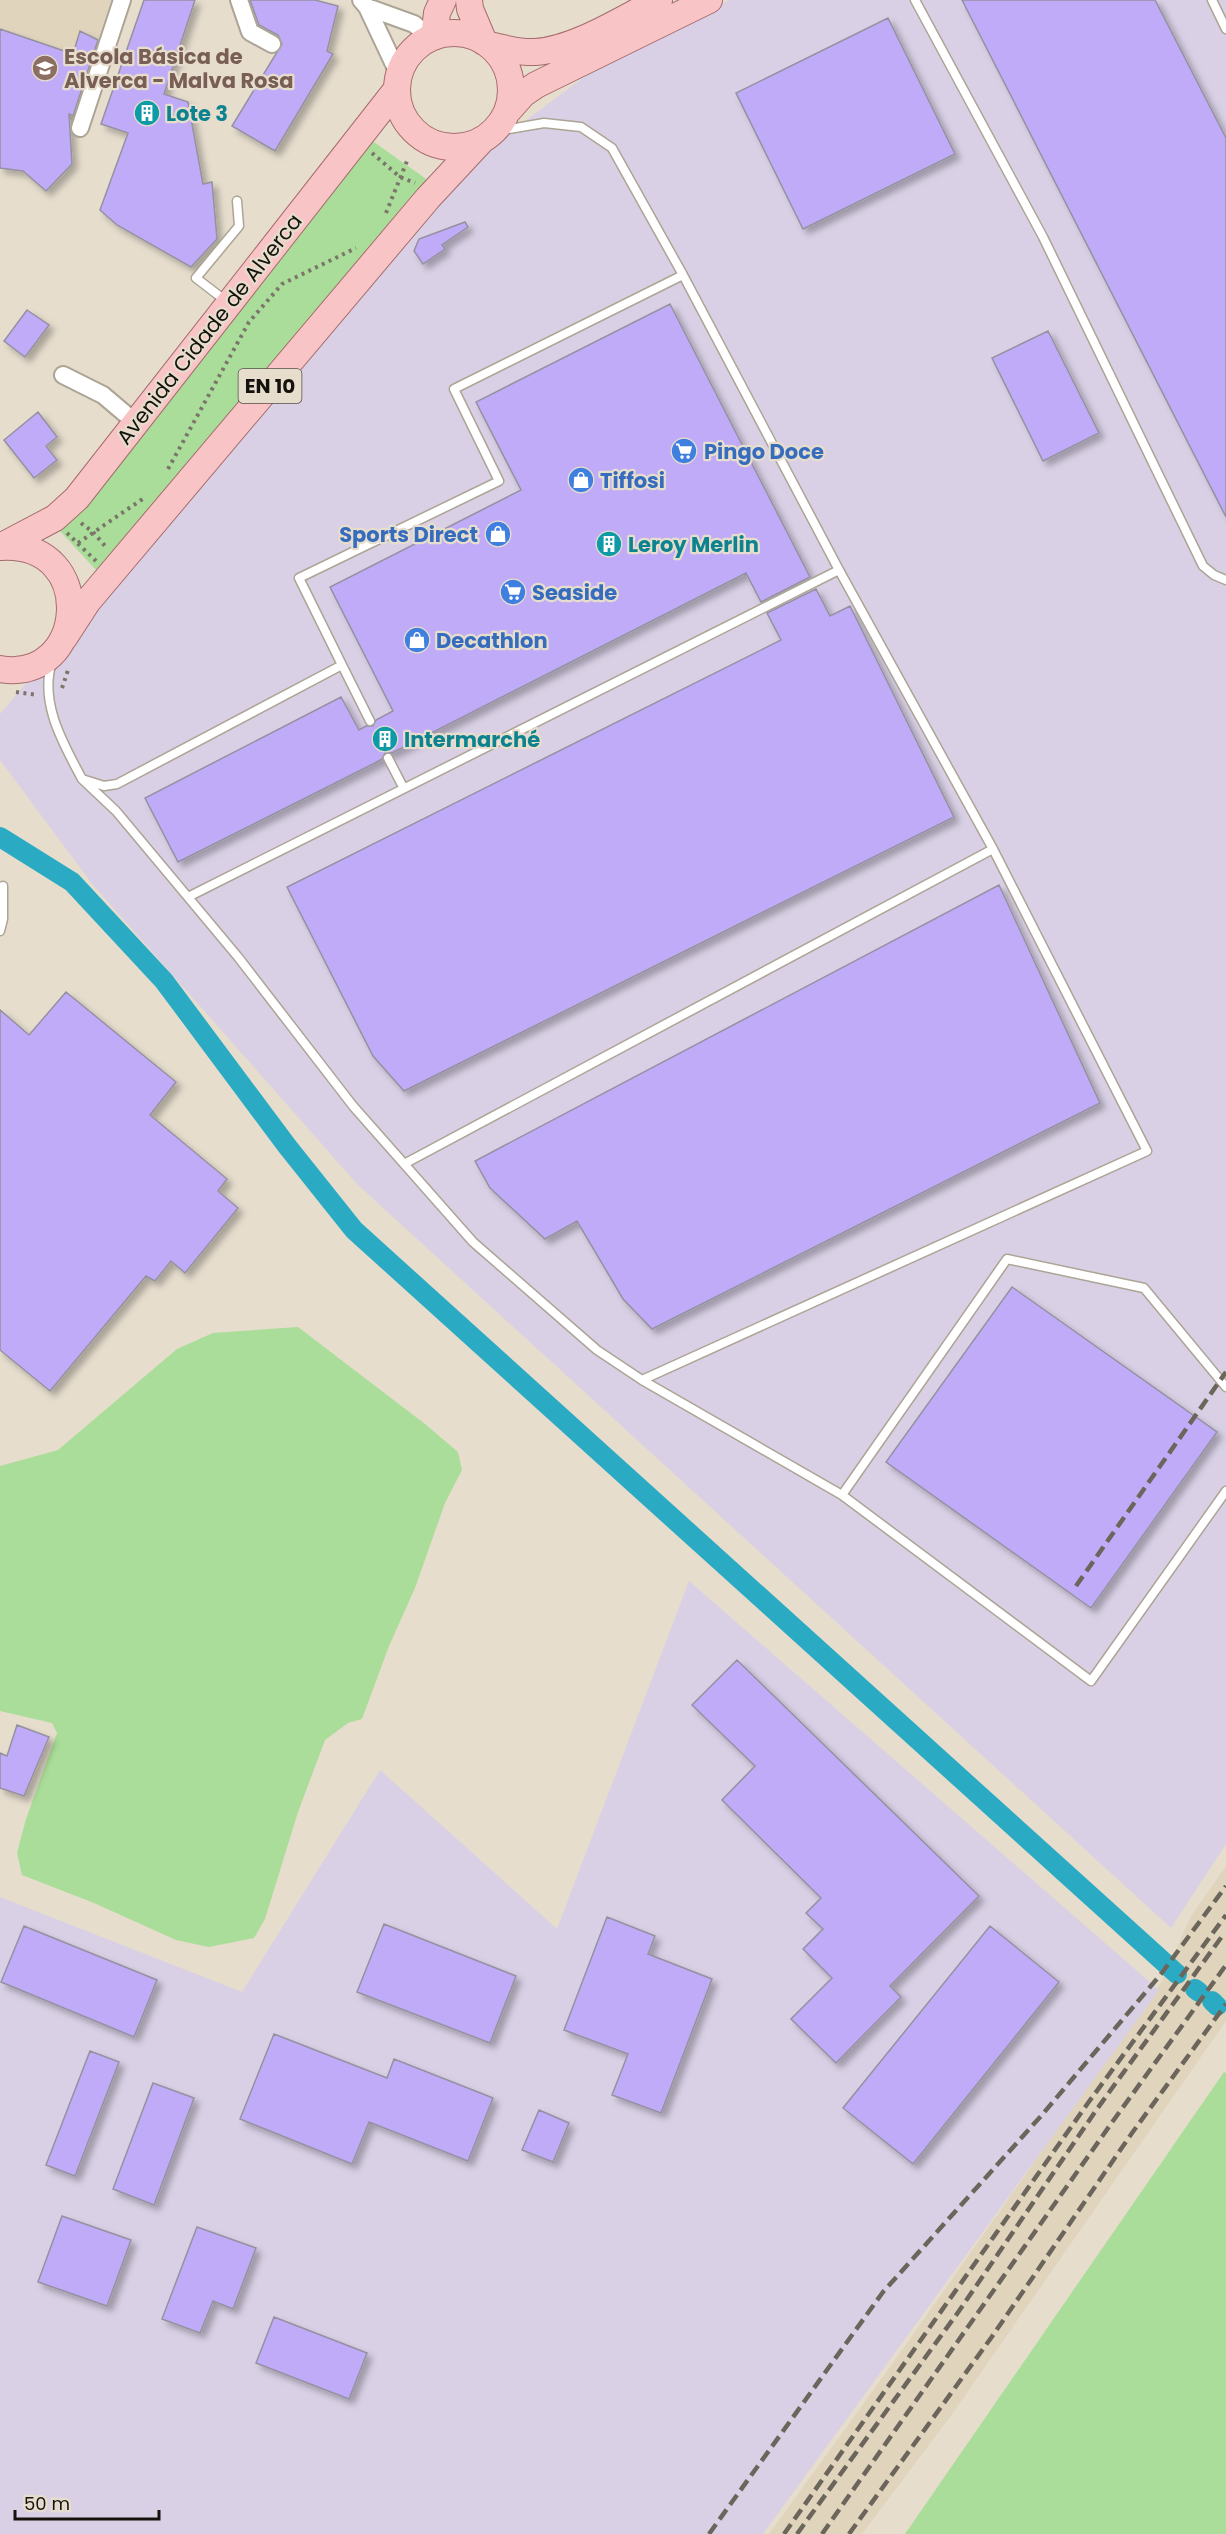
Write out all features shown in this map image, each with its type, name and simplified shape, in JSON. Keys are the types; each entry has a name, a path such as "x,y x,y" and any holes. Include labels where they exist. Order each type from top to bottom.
{"main road":[{"path":"432,37 437,13 443,0"},
{"path":"469,0 470,9 486,43 504,63 509,74 511,99 507,111"},
{"path":"487,136 457,147 431,142 419,135 406,120 399,102 398,82 412,52 432,37 455,33 467,34 486,43 515,51 551,50 579,40 659,0"},
{"path":"507,111 536,85 709,0"},
{"name":"Avenida Cidade de Alverca","path":"0,547 55,518 77,498 357,140 398,82"},
{"name":"EN 10","path":"0,669 21,669 34,665 60,644 88,602 435,191 487,136 507,111"},
{"path":"0,547 13,547 33,552 51,563 61,573 71,598 69,626 60,644"}],"street":[{"path":"80,128 122,0"},
{"path":"239,0 250,32 272,44"},
{"path":"364,4 414,24 432,37"},
{"path":"364,4 398,82"},
{"path":"63,375 104,395 136,423"}],"lane":[{"path":"915,0 1043,237 1203,566 1214,575 1226,580"},
{"path":"1212,0 1226,29"},
{"path":"487,136 544,123 581,126 612,148 683,275 839,570 993,849 1147,1151 642,1380"},
{"path":"229,304 196,278 239,226 237,201"},
{"path":"370,720 299,578 499,481 454,388 683,275"},
{"path":"188,897 839,570"},
{"path":"60,644 48,674 51,705 60,737 82,779 116,811 238,957 353,1106 473,1242 597,1350 642,1380 842,1495 1091,1681 1226,1491"},
{"path":"82,779 104,786 117,784 342,665"},
{"path":"388,758 403,787"},
{"path":"404,1164 993,849"},
{"path":"0,932 3,919 3,886"},
{"path":"842,1495 1007,1258 1144,1288 1226,1387"}],"path":[{"path":"357,140 400,177 435,191"},
{"path":"399,156 415,164"},
{"path":"381,221 407,161"},
{"path":"167,470 249,322 262,304 282,284 361,244"},
{"path":"78,543 146,496"},
{"path":"66,508 93,532 120,564"}],"shaded area":[{"name":"Escola Básica de Alverca - Malva Rosa","path":"0,0 111,0 72,121 0,96"},
{"path":"729,0 1226,0 1226,1844 1171,1928 358,1185 93,885 0,760 0,714 465,166 596,68"},
{"path":"689,1581 1159,1990 763,2534 0,2534 0,1897 242,1992 380,1770 557,1929"},
{"path":"1226,1866 1226,2021 950,2417 862,2534 769,2534 890,2367 1162,1981 1191,1916"}],"green space":[{"path":"371,140 429,181 97,571 60,531"},
{"path":"298,1327 458,1452 462,1470 445,1503 415,1588 389,1646 362,1719 348,1723 325,1740 298,1812 265,1919 254,1938 209,1947 176,1940 94,1903 22,1875 17,1853 26,1819 57,1733 52,1723 0,1711 0,1466 58,1450 177,1349 213,1333"},
{"path":"1224,2072 1226,2073 1226,2534 905,2534"}],"building":[{"path":"144,0 195,0 164,94 188,102 203,184 212,182 217,239 191,267 117,225 100,210 128,133 101,124"},
{"path":"250,0 315,0 338,6 327,51 333,54 275,151 232,126 282,44 278,35 259,25"},
{"path":"962,0 1155,0 1226,138 1226,517"},
{"path":"888,18 955,154 803,229 736,93"},
{"path":"0,29 73,54 80,31 98,40 73,116 69,114 72,164 46,191 23,171 0,168"},
{"path":"465,222 468,227 442,245 445,249 423,264 414,251 419,239"},
{"path":"670,304 810,577 761,602 746,573 392,753 385,753 382,759 375,763 178,862 145,798 341,697 359,730 366,726 373,726 376,720 393,711 330,587 521,490 476,402"},
{"path":"27,310 49,325 25,357 4,341"},
{"path":"1048,331 1099,433 1043,461 992,358"},
{"path":"38,412 57,437 46,446 57,460 34,478 4,440"},
{"path":"816,589 830,616 850,606 954,817 404,1091 373,1056 287,887 781,640 767,613"},
{"path":"999,885 1100,1103 652,1329 623,1299 577,1221 545,1239 490,1188 475,1161"},
{"path":"66,992 176,1082 150,1115 227,1179 218,1191 238,1208 185,1273 171,1261 155,1281 146,1276 50,1391 0,1350 0,1010 29,1035"},
{"path":"1012,1287 1217,1432 1091,1608 886,1462"},
{"path":"737,1660 979,1896 890,1986 901,1997 836,2063 791,2019 832,1978 803,1949 823,1929 806,1913 821,1898 722,1800 755,1766 692,1705"},
{"path":"17,1725 49,1737 24,1796 0,1788 0,1753 7,1756"},
{"path":"607,1917 655,1936 648,1954 712,1979 661,2113 612,2095 628,2054 564,2030"},
{"path":"384,1924 516,1976 490,2043 357,1992"},
{"path":"24,1926 157,1980 134,2037 1,1982"},
{"path":"990,1926 1059,1982 913,2164 843,2108"},
{"path":"274,2034 387,2078 394,2059 493,2098 468,2161 369,2122 352,2164 240,2119"},
{"path":"90,2051 119,2062 75,2176 46,2165"},
{"path":"153,2083 194,2098 154,2205 113,2189"},
{"path":"539,2110 569,2123 553,2162 522,2150"},
{"path":"62,2216 131,2240 107,2306 38,2282"},
{"path":"197,2227 256,2248 233,2309 213,2301 200,2333 162,2319"},
{"path":"274,2317 367,2353 349,2399 256,2363"}],"waterway":[{"path":"0,837 72,882 164,981 287,1146 354,1230 1177,1974"},
{"path":"1195,1989 1199,1992"},
{"path":"1212,2001 1217,2006"}],"railway":[{"path":"1076,1586 1226,1372"},
{"path":"709,2534 883,2292 1041,2116 1161,1974 1226,1886"},
{"path":"784,2534 1088,2103 1226,1915"},
{"path":"797,2534 959,2311 1097,2109 1223,1935"},
{"path":"822,2534 1113,2121 1226,1965"},
{"path":"849,2534 991,2338 1132,2133 1226,2004"}],"place":[{"name":"Escola Básica de Alverca - Malva Rosa","path":"45,68"},
{"name":"Lote 3","path":"147,113"},
{"name":"Pingo Doce","path":"684,451"},
{"name":"Tiffosi","path":"581,480"},
{"name":"Sports Direct","path":"498,534"},
{"name":"Leroy Merlin","path":"609,544"},
{"name":"Seaside","path":"513,592"},
{"name":"Decathlon","path":"417,640"},
{"name":"Intermarché","path":"385,739"}]}
